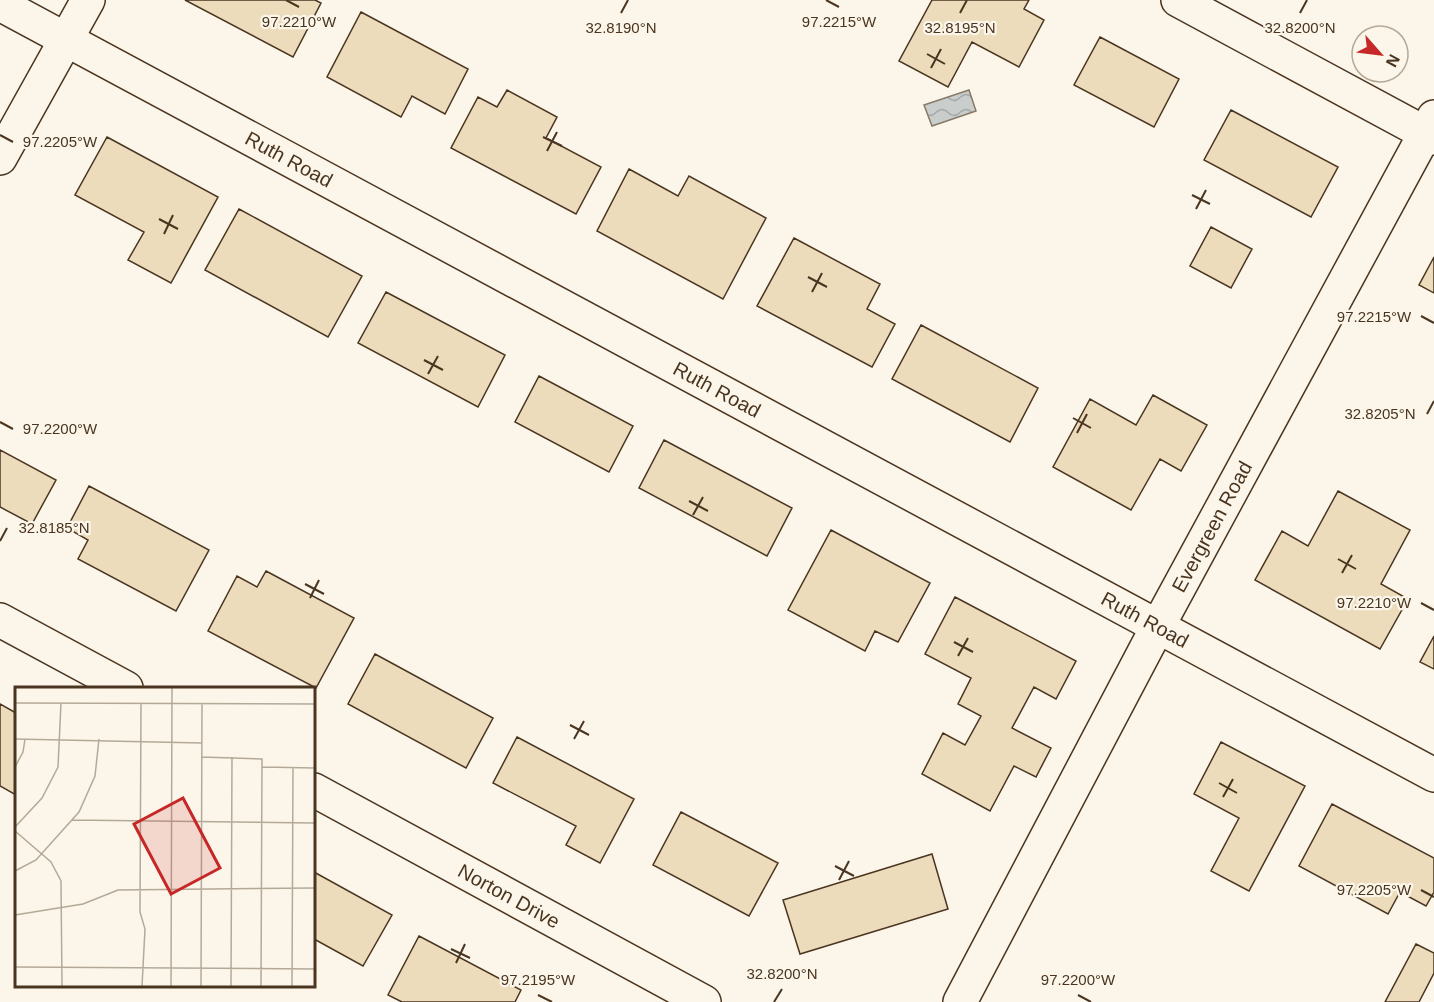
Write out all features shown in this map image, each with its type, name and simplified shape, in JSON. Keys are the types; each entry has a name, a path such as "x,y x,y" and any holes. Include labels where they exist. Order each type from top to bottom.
{"street":[{"path":"0,158 88,0"},
{"path":"1178,0 1431,130"},
{"name":"Ruth Road","path":"0,4 1434,775"},
{"name":"Evergreen Road","path":"960,1002 1158,626 1431,130"},
{"path":"0,620 124,687"},
{"name":"Norton Drive","path":"315,791 704,1002"}],"water":[{"path":"969,90 976,111 932,126 924,105"}],"building":[{"path":"185,0 315,0 321,3 293,57"},
{"path":"932,0 1029,0 1024,9 1044,20 1019,67 972,42 948,87 899,61"},
{"path":"361,12 468,69 445,114 412,96 401,117 327,77"},
{"path":"1100,37 1179,79 1154,127 1074,85"},
{"path":"507,90 557,117 546,138 601,167 576,214 451,148 478,97 497,107"},
{"path":"1231,110 1338,167 1311,217 1204,160"},
{"path":"107,137 218,197 171,283 128,260 144,232 75,195"},
{"path":"629,169 678,196 689,176 766,218 723,299 597,231"},
{"path":"239,209 362,276 328,337 205,270"},
{"path":"1211,227 1252,249 1231,288 1190,266"},
{"path":"794,238 880,284 867,309 895,324 872,367 757,306"},
{"path":"1434,257 1434,293 1419,285"},
{"path":"386,292 505,355 478,407 358,343"},
{"path":"921,325 1038,388 1010,442 892,379"},
{"path":"539,376 633,426 609,472 515,422"},
{"path":"1153,395 1207,425 1181,471 1160,459 1131,510 1053,467 1090,399 1136,425"},
{"path":"664,440 792,508 767,556 639,488"},
{"path":"0,450 56,480 32,524 0,507"},
{"path":"89,486 209,550 176,611 78,559 88,540 67,528"},
{"path":"1338,491 1410,530 1381,584 1408,599 1380,649 1255,580 1282,531 1308,546"},
{"path":"831,530 930,583 898,642 875,631 865,651 788,610"},
{"path":"266,571 354,618 316,688 208,631 237,576 257,587"},
{"path":"955,597 1076,661 1056,699 1034,687 1012,728 1051,748 1036,777 1014,766 990,811 922,774 943,733 965,745 981,716 958,704 971,678 925,654"},
{"path":"1434,636 1434,669 1420,662"},
{"path":"375,654 493,718 466,768 348,704"},
{"path":"0,704 15,712 15,794 0,786"},
{"path":"517,737 634,799 600,863 566,845 576,826 493,783"},
{"path":"1221,742 1305,786 1249,891 1211,871 1239,818 1194,794"},
{"path":"1332,804 1434,858 1434,892 1426,906 1400,892 1388,914 1299,866"},
{"path":"681,812 778,863 749,916 653,865"},
{"path":"932,854 948,909 800,954 783,900"},
{"path":"315,873 392,915 363,966 315,940"},
{"path":"419,936 521,990 515,1002 402,1002 388,995"},
{"path":"1416,944 1434,953 1434,973 1419,1002 1385,1002"}]}
